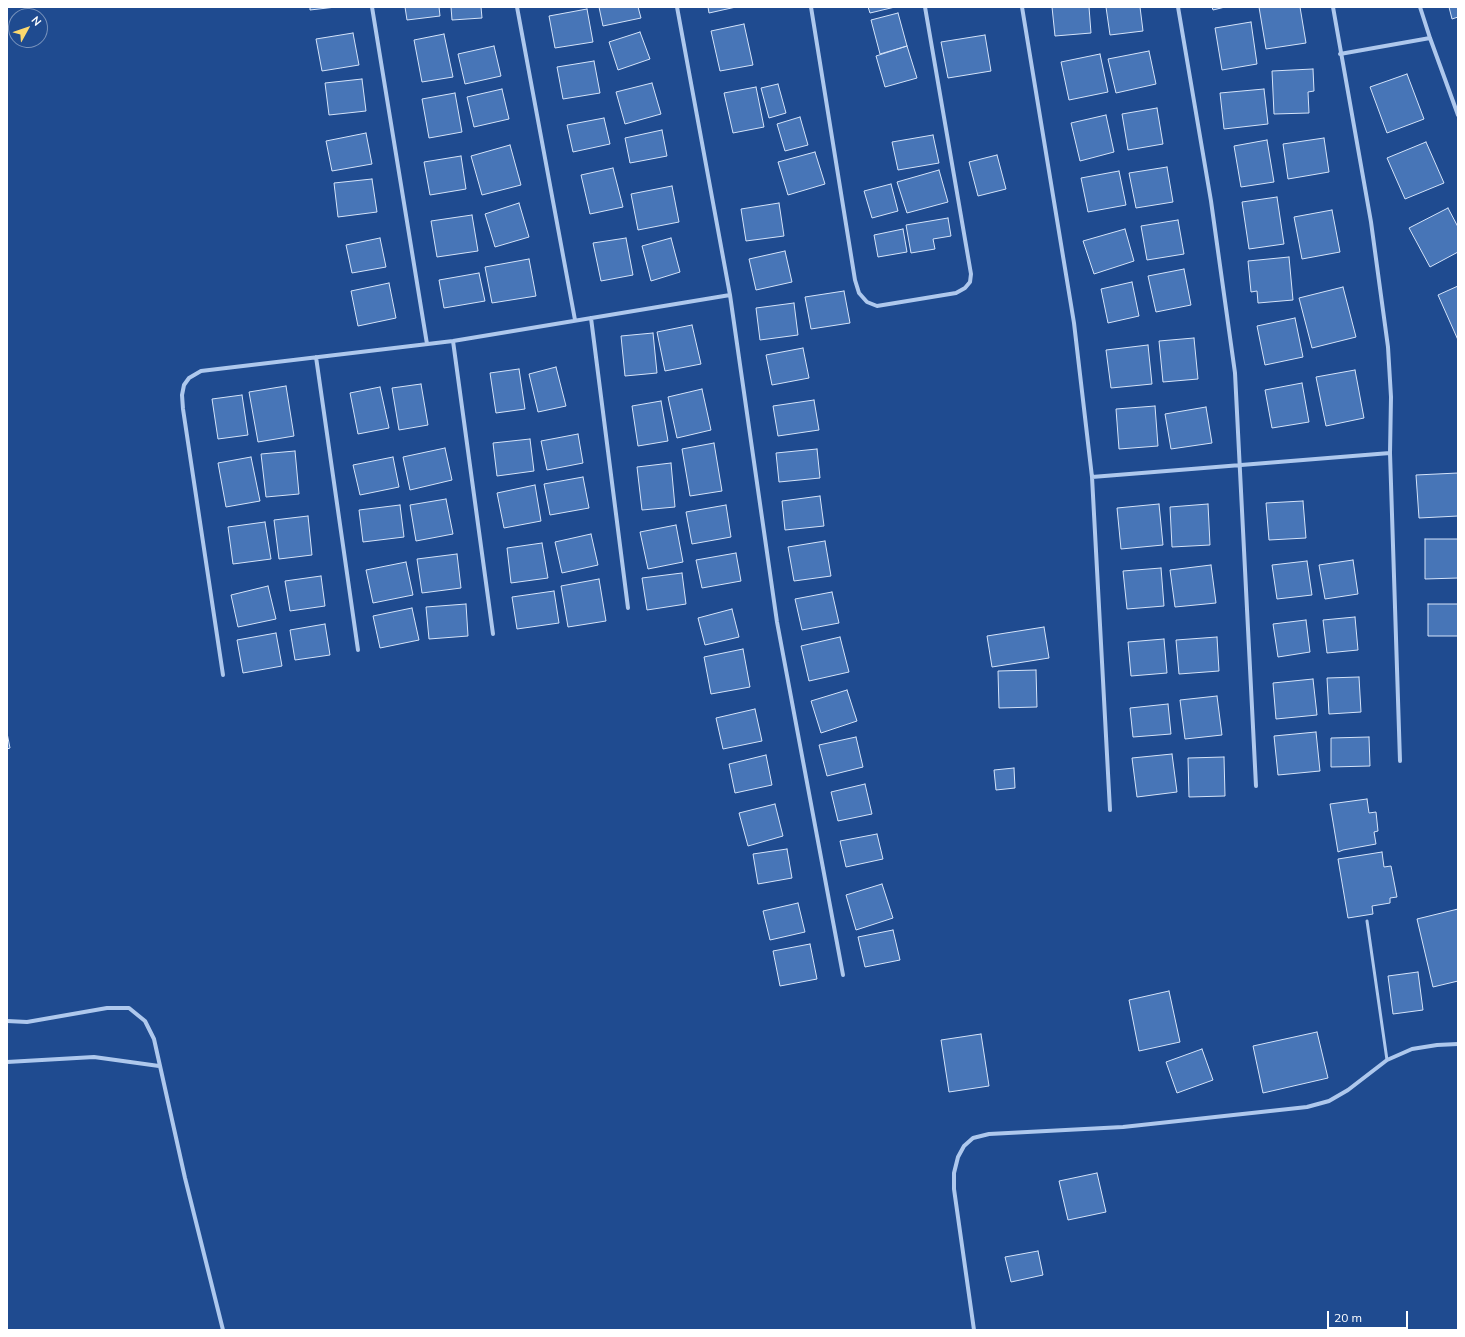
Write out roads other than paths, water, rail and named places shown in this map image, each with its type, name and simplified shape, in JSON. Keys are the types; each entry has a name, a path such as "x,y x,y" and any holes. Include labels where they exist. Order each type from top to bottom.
{"street":[{"path":"372,7 427,344"},
{"path":"517,7 574,320"},
{"path":"677,7 730,295 777,622 843,975"},
{"path":"811,7 855,280 859,293 867,302 878,306 956,293 965,288 970,282 971,274 925,7"},
{"path":"1022,7 1074,323 1092,476 1110,810"},
{"path":"1178,7 1211,201 1235,372 1256,786"},
{"path":"1333,7 1340,54 1371,222 1388,347 1391,396 1390,453 1400,761"},
{"path":"1420,7 1458,116"},
{"path":"1340,54 1430,38"},
{"path":"223,675 183,409 182,395 184,385 189,378 201,371 453,341 730,295"},
{"path":"591,318 628,608"},
{"path":"453,341 493,634"},
{"path":"316,357 358,650"},
{"path":"1092,476 1390,453"},
{"path":"7,1021 28,1022 108,1008 128,1008 144,1021 154,1038 185,1178 223,1330"},
{"path":"974,1330 954,1189 954,1173 958,1157 964,1146 973,1138 989,1134 1123,1127 1307,1107 1330,1101 1348,1090 1387,1060 1412,1049 1437,1045 1458,1044"},
{"path":"7,1062 94,1057 159,1066"}],"lane":[{"path":"1367,921 1387,1060"}]}
